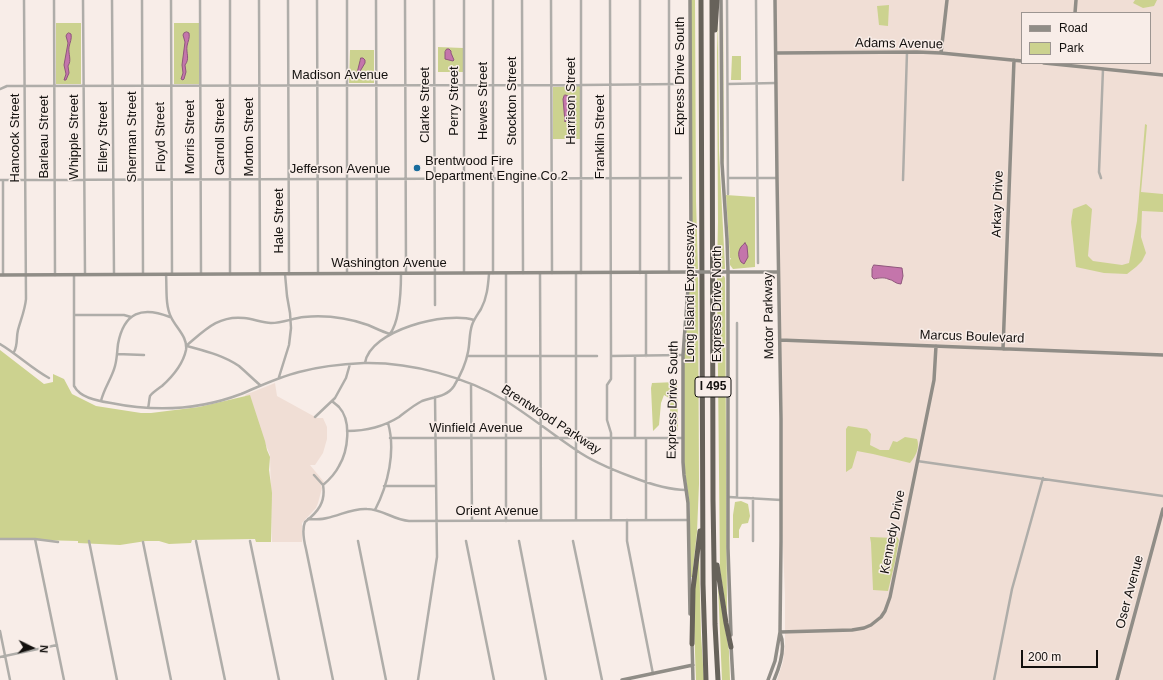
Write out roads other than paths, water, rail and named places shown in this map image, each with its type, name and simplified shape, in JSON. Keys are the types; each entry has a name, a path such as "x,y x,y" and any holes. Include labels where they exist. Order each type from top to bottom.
{"highway":[{"path":"698,0 702,29"},
{"name":"Long Island Expressway","path":"701,0 702,476 706,680"},
{"name":"Long Island Expressway","path":"712,0 713,500 715,618 718,680"},
{"path":"713,39 716,26 717,0"},
{"path":"692,644 693,589 700,522 702,476"},
{"path":"713,500 719,583 731,647"}],"street":[{"name":"Hancock Street","path":"14,352 17,345 18,329 26,306 24,0"},
{"name":"Barleau Street","path":"54,0 55,275"},
{"name":"Whipple Street","path":"83,0 85,274"},
{"name":"Ellery Street","path":"112,0 114,274"},
{"name":"Sherman Street","path":"142,0 143,274"},
{"name":"Floyd Street","path":"171,0 172,274"},
{"name":"Morris Street","path":"200,0 201,274"},
{"name":"Carroll Street","path":"230,0 230,274"},
{"name":"Morton Street","path":"259,0 260,274"},
{"name":"Hale Street","path":"279,378 289,345 291,320 286,296 288,179 288,0"},
{"path":"317,0 318,274"},
{"path":"347,0 347,273"},
{"path":"376,0 377,273"},
{"path":"405,0 406,273"},
{"name":"Clarke Street","path":"434,0 435,305"},
{"name":"Perry Street","path":"464,0 464,273"},
{"name":"Hewes Street","path":"347,431 367,430 388,423 417,404 448,393 458,379 467,356 470,332 485,298 491,274 493,178 493,0"},
{"name":"Stockton Street","path":"522,0 523,273"},
{"path":"551,0 552,273"},
{"name":"Harrison Street","path":"581,0 581,273"},
{"name":"Franklin Street","path":"610,0 611,379 607,385 607,420 611,433 611,520"},
{"path":"640,0 640,273"},
{"path":"669,0 670,272"},
{"name":"Express Drive South","path":"690,0 691,233 690,272 683,356 683,471 689,520 689,584 693,680"},
{"name":"Express Drive North","path":"721,0 722,163 728,272 728,548 733,680"},
{"path":"727,0 728,194"},
{"path":"756,0 758,263"},
{"name":"Motor Parkway","path":"768,680 775,661 780,632 781,419 776,178 776,0"},
{"path":"941,53 947,0"},
{"path":"1075,12 1076,0"},
{"path":"903,180 907,52"},
{"name":"Adams Avenue","path":"776,54 907,52 941,53 1021,61"},
{"name":"Arkay Drive","path":"1003,349 1014,60"},
{"path":"1070,64 1163,75"},
{"path":"1100,178 1103,68"},
{"path":"728,84 777,83"},
{"name":"Madison Avenue","path":"0,90 7,86 681,84"},
{"name":"Jefferson Avenue","path":"1,180 681,178"},
{"path":"728,178 776,178"},
{"path":"1,180 2,275"},
{"name":"Washington Avenue","path":"2,275 778,272"},
{"path":"390,334 394,330 397,316 401,273"},
{"path":"540,273 541,520"},
{"path":"576,273 576,520"},
{"path":"646,273 646,356"},
{"path":"148,408 150,397 178,368 183,358 186,346 183,335 171,317 167,301 166,274"},
{"path":"506,274 506,521"},
{"path":"74,275 74,315 132,317"},
{"path":"101,400 105,387 115,368 123,328 132,317 138,313 148,311 171,317"},
{"name":"Brentwood Parkway","path":"74,315 74,386 78,393 86,397 122,405 148,408 182,408 210,403 242,394 279,378 321,367 365,363 407,366 436,372 458,379 506,401 576,450 611,469 646,482 673,489 686,490"},
{"path":"186,346 212,325 232,318 244,318 271,323 278,323 304,317 344,319 367,325 390,334"},
{"path":"365,363 368,352 380,341 398,330 412,325 443,319 464,318 474,320"},
{"path":"737,322 738,497"},
{"name":"Marcus Boulevard","path":"780,340 1163,355"},
{"path":"0,344 14,352 31,367 49,378"},
{"path":"186,346 209,352 229,360 246,372 260,385"},
{"name":"Kennedy Drive","path":"780,632 858,630 871,625 885,611 890,597 934,380 936,346"},
{"path":"117,354 144,355"},
{"path":"467,356 598,356"},
{"path":"611,356 683,356"},
{"path":"635,356 635,438"},
{"path":"315,417 332,401 342,386 350,364"},
{"path":"471,384 472,521"},
{"path":"418,680 437,557 435,397"},
{"path":"323,485 331,477 342,461 347,445 347,424 339,406 332,401"},
{"path":"374,510 384,486 389,463 390,438 388,423"},
{"name":"Winfield Avenue","path":"390,438 683,438"},
{"path":"646,438 646,520"},
{"path":"917,461 1163,496"},
{"path":"314,475 323,485 324,494 322,504 304,524 304,541 332,680"},
{"path":"994,680 1012,589 1043,478"},
{"path":"384,486 436,486"},
{"path":"728,497 781,500"},
{"path":"753,498 753,541"},
{"name":"Orient Avenue","path":"308,519 325,519 358,509 374,510 404,521 689,520"},
{"name":"Oser Avenue","path":"1117,680 1163,509"},
{"path":"627,520 627,541 653,674"},
{"path":"0,539 35,539 58,542"},
{"path":"35,539 64,680"},
{"path":"89,541 117,680"},
{"path":"196,541 225,680"},
{"path":"250,541 279,680"},
{"path":"358,541 386,680"},
{"path":"466,541 494,680"},
{"path":"519,541 546,680"},
{"path":"574,541 602,680"},
{"path":"143,542 171,680"},
{"path":"0,631 10,680"},
{"name":"Motor Parkway","path":"774,680 781,656 782,639 780,632"},
{"path":"0,657 57,645"},
{"path":"622,680 693,665"}],"place":[{"name":"Brentwood Fire Department Engine Co 2","path":"417,168"}]}
